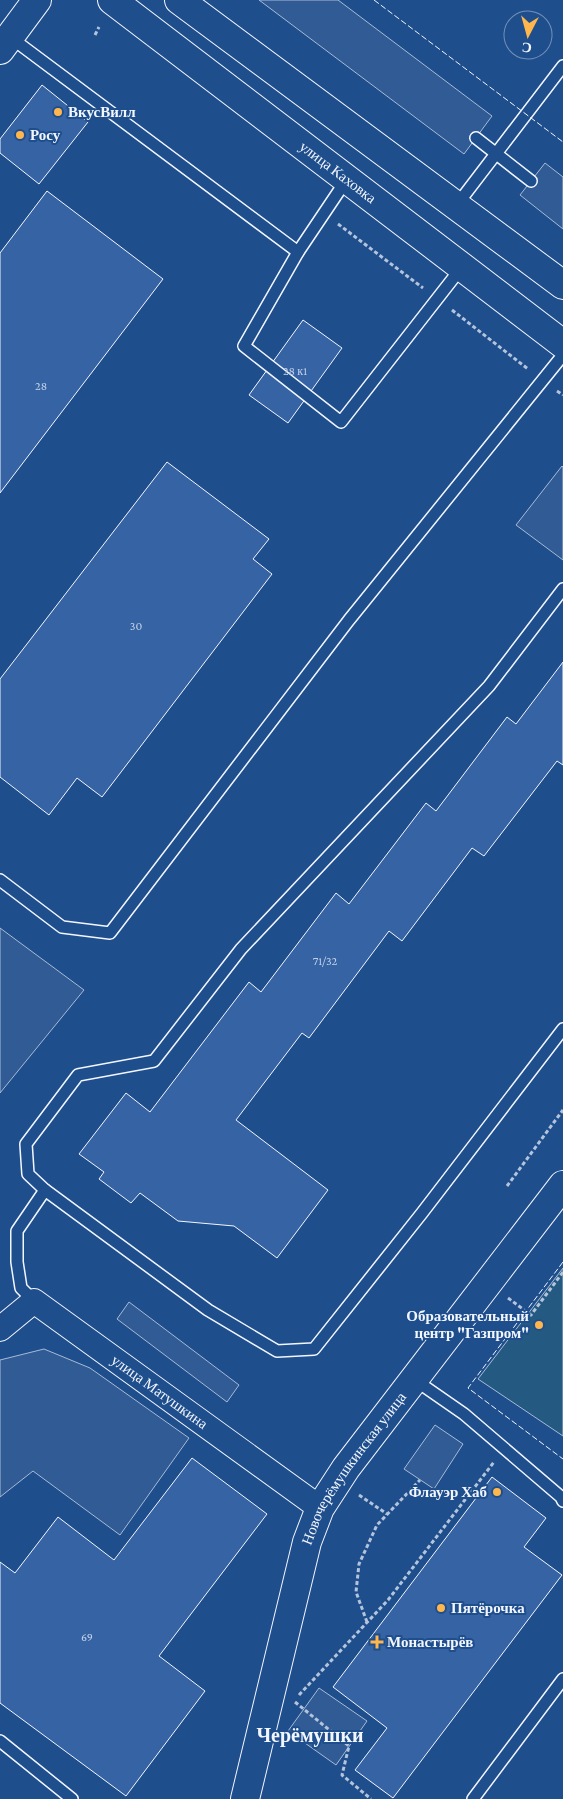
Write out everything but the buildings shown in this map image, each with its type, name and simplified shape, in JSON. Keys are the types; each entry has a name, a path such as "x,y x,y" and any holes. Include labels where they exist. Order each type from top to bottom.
{"main road":[{"path":"5,43 37,0"},
{"name":"улица Каховка","path":"112,0 563,344"},
{"path":"179,0 563,285"},
{"name":"Новочерёмушкинская улица","path":"245,1799 306,1549 320,1508 346,1468 416,1380 563,1185"}],"street":[{"path":"0,1329 34,1301"},
{"name":"улица Матушкина","path":"34,1301 320,1508"}],"lane":[{"path":"5,43 298,252"},
{"path":"456,206 563,66"},
{"path":"476,138 531,181"},
{"path":"347,179 298,252 244,346 341,422 462,267"},
{"path":"0,880 62,927 110,933 349,620 563,355"},
{"path":"563,589 489,686 241,949 154,1061 78,1076 26,1144 28,1174 45,1190 208,1310 277,1351 314,1350 563,1029"},
{"path":"34,1301 20,1288 17,1262 17,1231 45,1190"},
{"path":"416,1380 464,1414 561,1497 563,1501"},
{"path":"472,1799 563,1679"},
{"path":"0,1741 72,1799"}],"path":[{"path":"95,35 99,27"},
{"path":"507,1186 563,1110"},
{"path":"508,1297 531,1315 563,1272"},
{"path":"371,1799 342,1775 349,1746 293,1701 388,1600 494,1461"},
{"path":"367,1622 356,1592 359,1564 377,1525 420,1480"},
{"path":"358,1494 387,1514"}],"shaded area":[{"path":"259,0 338,0 492,116 464,154"},
{"path":"545,163 563,177 563,229 520,195"},
{"path":"563,467 563,560 516,525"},
{"path":"0,928 84,990 0,1093"},
{"name":"Образовательный центр \"Газпром\"","path":"563,1268 563,1436 478,1379"},
{"path":"129,1302 239,1385 227,1402 117,1319"},
{"path":"44,1349 90,1368 189,1438 120,1535 33,1471 0,1497 0,1360"},
{"path":"435,1425 463,1444 434,1489 404,1469"},
{"path":"319,1688 367,1721 336,1765 288,1731"}],"fence":[{"path":"374,0 563,142"},
{"path":"563,1262 468,1388 563,1459"}],"place":[{"name":"ВкусВилл","path":"58,112"},
{"name":"Росу","path":"20,135"},
{"name":"Образовательный центр \"Газпром\"","path":"539,1325"},
{"name":"Флауэр Хаб","path":"497,1492"},
{"name":"Пятёрочка","path":"441,1608"},
{"name":"Монастырёв","path":"377,1642"}],"district":[{"name":"Черёмушки","path":"310,1735"}]}
